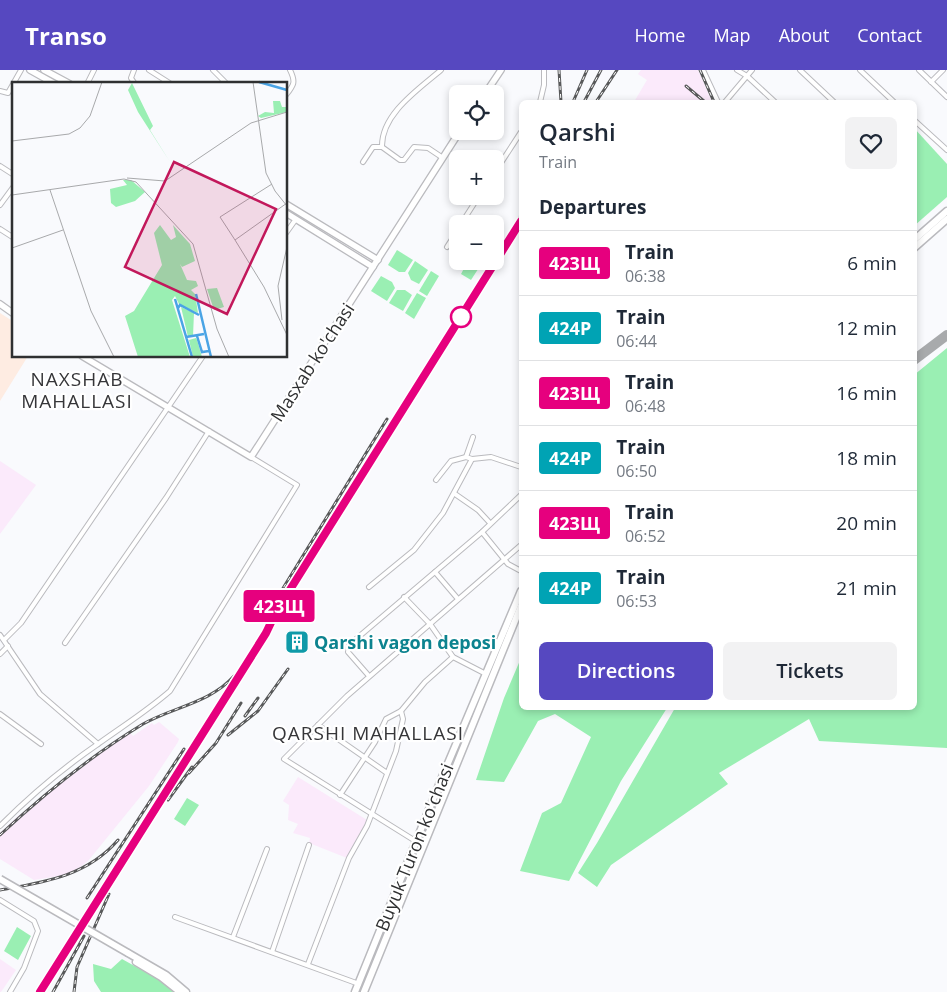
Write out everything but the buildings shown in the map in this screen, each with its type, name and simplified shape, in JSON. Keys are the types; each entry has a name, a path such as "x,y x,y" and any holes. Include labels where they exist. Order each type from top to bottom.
{"main road":[{"path":"30,70 51,82"},
{"path":"46,70 67,82"},
{"path":"492,85 501,70"},
{"path":"288,205 378,260 454,140"},
{"path":"917,237 947,211"},
{"path":"288,214 373,267"},
{"path":"917,245 947,219"},
{"name":"Masxab ko'chasi","path":"251,457 378,260"},
{"path":"0,304 12,313"},
{"path":"85,358 169,406 251,457"},
{"name":"Buyuk Turon ko'chasi","path":"364,992 418,845 519,596"},
{"name":"Buyuk Turon ko'chasi","path":"355,992 519,611"},
{"path":"0,879 127,955 180,992"},
{"path":"0,883 166,975 186,992"}],"street":[{"path":"14,82 21,70"},
{"path":"88,82 94,70"},
{"path":"134,70 131,78 134,82"},
{"path":"149,70 168,82"},
{"path":"213,70 225,82"},
{"path":"288,92 294,85 295,80 290,70"},
{"path":"382,147 384,132 398,110 442,70"},
{"path":"540,100 544,85 544,70"},
{"path":"703,70 717,100"},
{"path":"737,70 747,76 773,100"},
{"path":"727,100 752,70"},
{"path":"800,70 832,100"},
{"path":"860,70 892,100"},
{"path":"919,70 947,97"},
{"path":"931,82 942,70"},
{"path":"0,90 8,93 12,86"},
{"path":"917,123 947,150"},
{"path":"504,158 519,135"},
{"path":"363,162 373,147 382,147 400,160 404,160 414,147 428,148 443,158"},
{"path":"0,166 12,174"},
{"path":"0,205 12,189"},
{"path":"0,201 6,197"},
{"path":"288,230 296,219"},
{"path":"0,229 12,237"},
{"path":"4,640 21,623 202,358"},
{"path":"65,644 166,498 209,431"},
{"path":"466,456 474,437"},
{"path":"436,480 452,461 466,456 472,459 491,456 519,466"},
{"path":"0,826 37,791 98,744 146,712 170,691 297,485 251,457"},
{"path":"369,587 414,550 443,514 472,459"},
{"path":"455,494 478,510 490,523"},
{"path":"369,676 348,652 347,647 482,532 519,497"},
{"path":"482,532 505,560 519,570"},
{"path":"418,845 284,759 369,676 519,547"},
{"path":"435,572 458,599"},
{"path":"404,597 430,624 452,657 486,674"},
{"path":"0,635 40,694 98,744"},
{"path":"0,654 8,646"},
{"path":"340,795 375,742 386,719 401,710 425,682 452,657"},
{"path":"308,964 349,858 371,815 396,751 402,719 401,710"},
{"path":"0,714 41,744"},
{"path":"318,725 387,773"},
{"path":"272,952 310,845"},
{"path":"233,937 266,849"},
{"path":"0,900 34,921 38,931 24,968 10,992"},
{"path":"175,917 308,964 358,984"}],"shaded area":[{"path":"641,70 698,70 711,100 635,100 647,80 638,74"},
{"path":"0,313 12,321 12,358 27,358 0,401"},
{"path":"0,461 36,485 0,534"},
{"path":"159,722 179,739 178,742 149,786 88,861 71,874 34,880 0,859 0,833 18,816 129,732 133,736 152,723 154,725"},
{"path":"298,777 367,820 347,858 309,843 310,838 293,833 298,824 288,820 289,805 283,801"},
{"path":"0,959 16,970 1,992 0,992"}],"green space":[{"path":"917,131 947,164 947,197 917,223"},
{"path":"397,250 413,260 405,272 399,272 388,265"},
{"path":"415,261 428,270 419,284 411,280 408,273"},
{"path":"463,270 477,270 471,280 461,274"},
{"path":"431,271 439,276 427,296 419,291"},
{"path":"381,276 392,282 395,288 387,301 371,291"},
{"path":"397,290 405,290 412,295 403,311 389,303"},
{"path":"417,293 426,298 414,319 405,313"},
{"path":"947,348 947,748 819,741 809,719 719,773 728,784 611,865 597,887 578,873 674,710 917,710 917,373"},
{"path":"519,663 519,710 666,710 621,781 569,881 520,871 542,813 561,803 591,737 555,714 538,721 504,782 476,780 504,698"},
{"path":"187,798 199,805 185,826 174,819"},
{"path":"17,927 31,936 18,960 4,951"},
{"path":"122,959 165,983 175,992 101,992 94,981 93,964 111,969"}],"taxiway":[{"path":"917,358 947,335"}],"railway":[{"path":"559,70 561,100"},
{"path":"574,100 587,70"},
{"path":"585,100 601,70"},
{"path":"597,100 617,70"},
{"path":"700,70 713,100"},
{"path":"686,86 703,100"},
{"path":"513,232 519,219"},
{"path":"40,992 519,230"},
{"path":"266,623 277,598 387,419"},
{"path":"228,735 258,711 288,669"},
{"path":"0,835 68,776 124,736 155,718 203,699 234,676"},
{"path":"245,716 258,698"},
{"path":"189,773 216,743 241,703"},
{"path":"87,898 184,749"},
{"path":"168,800 192,767"},
{"path":"0,890 49,880 79,870 93,862 118,840"},
{"path":"74,992 77,967 109,894"},
{"path":"53,992 84,936"}],"train":[{"name":"423Щ","path":"40,992 266,633 276,612 327,528 519,224"}],"place":[{"name":"Qarshi vagon deposi","path":"297,642"}],"district":[{"name":"NAXSHAB MAHALLASI","path":"77,390"},
{"name":"QARSHI MAHALLASI","path":"368,733"}]}
